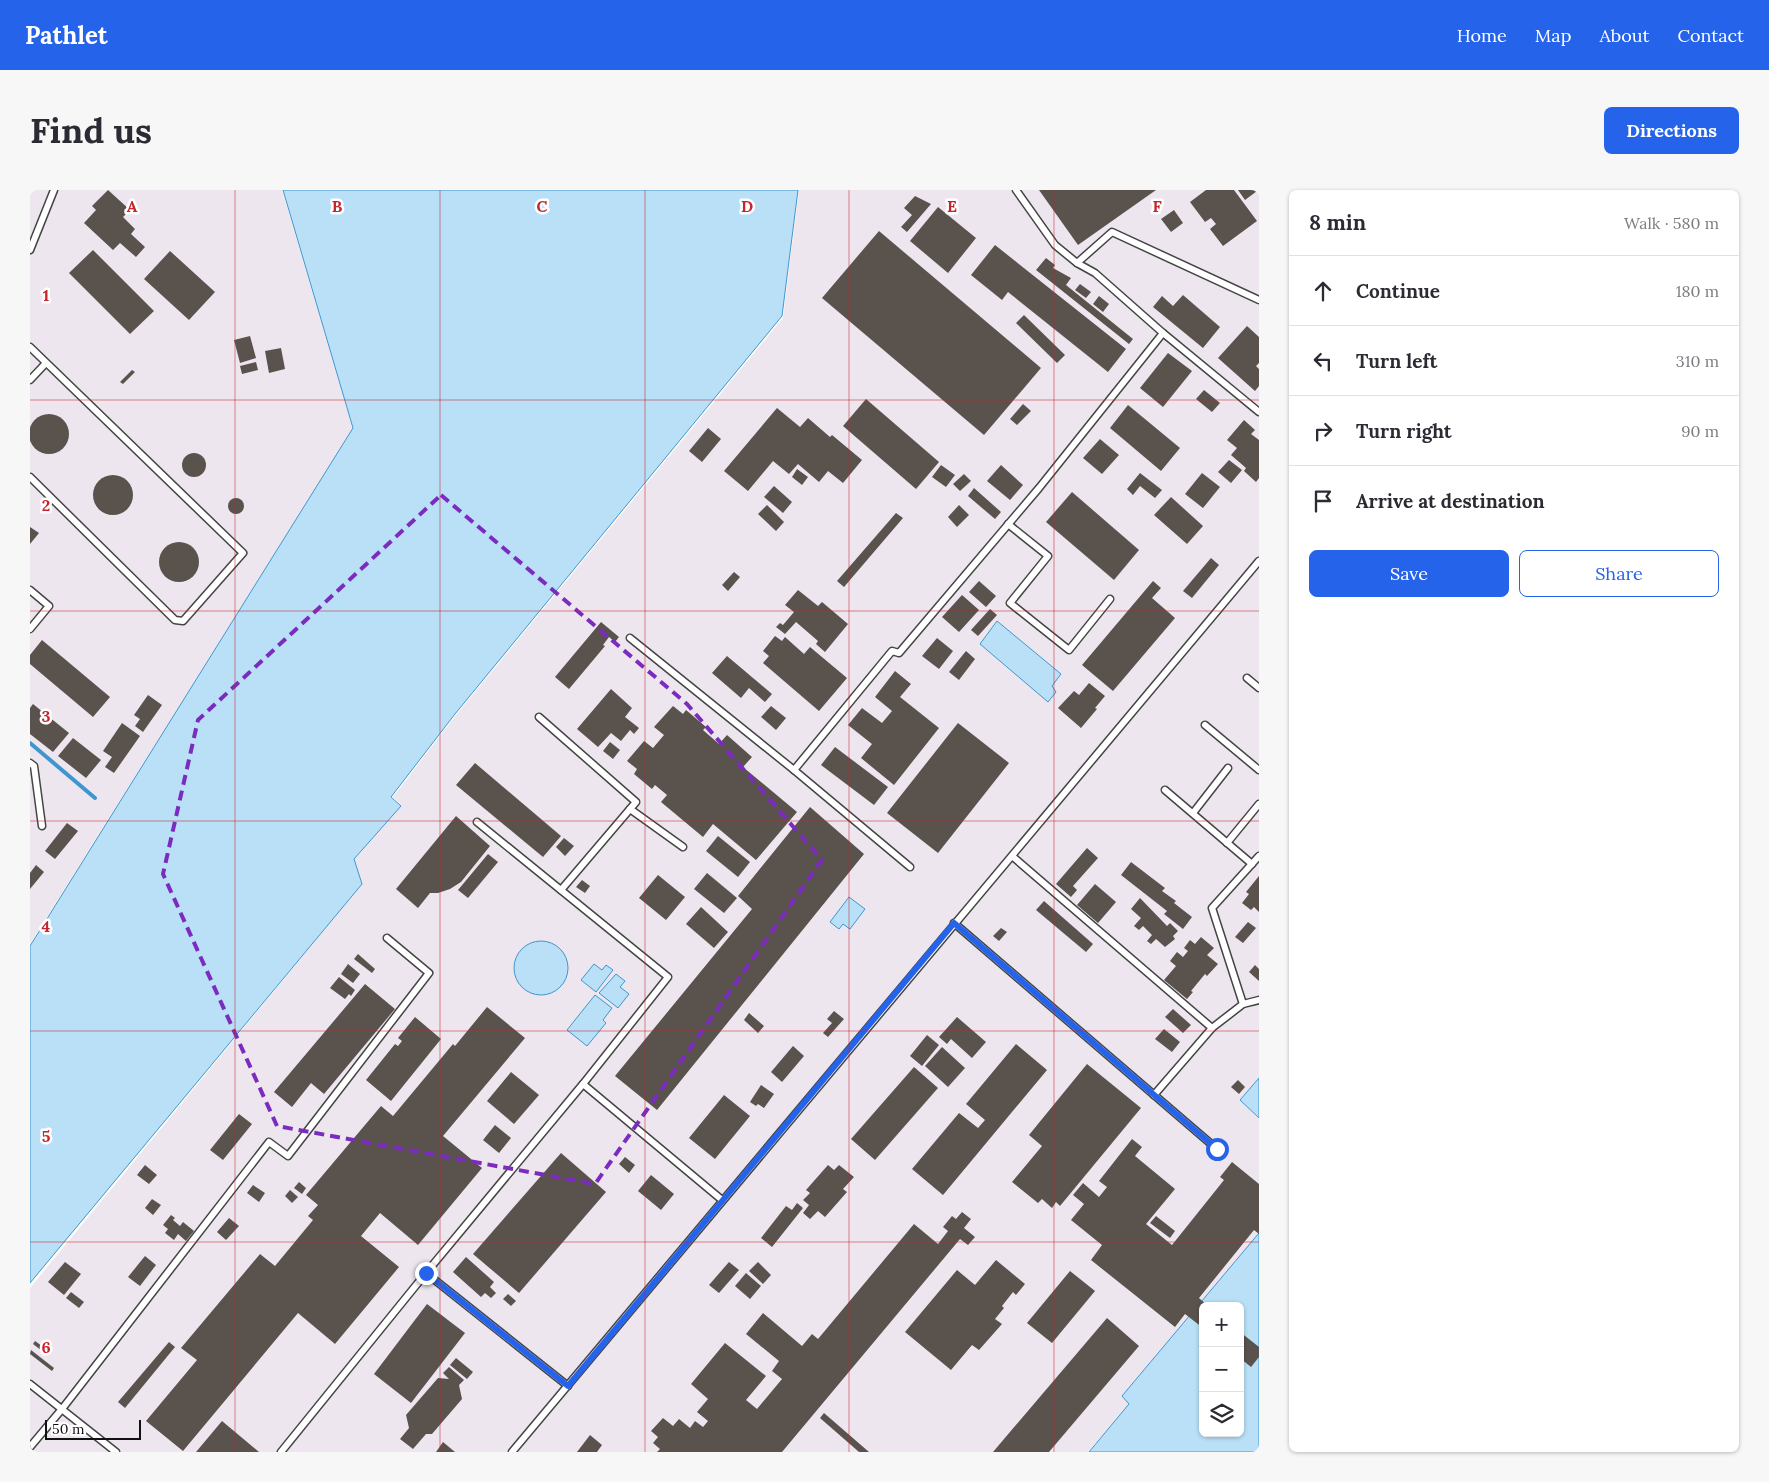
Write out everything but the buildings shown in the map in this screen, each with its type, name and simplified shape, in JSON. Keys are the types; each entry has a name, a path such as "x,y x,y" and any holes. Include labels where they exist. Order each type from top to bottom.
{"lane":[{"path":"30,250 54,190"},
{"path":"1016,190 1055,245 1077,263 1095,273 1163,333 1259,412"},
{"path":"1077,263 1112,232 1259,300"},
{"path":"794,770 892,651 899,653 1008,524 1163,333"},
{"path":"30,347 243,553 183,622 175,620 30,477"},
{"path":"30,380 46,363"},
{"path":"1008,524 1048,556 1010,603 1069,650 1110,599"},
{"path":"512,1452 1259,561"},
{"path":"30,590 49,606 30,629"},
{"path":"630,638 794,770 910,867"},
{"path":"1247,678 1259,688"},
{"path":"539,717 636,802 561,890"},
{"path":"1205,726 1259,770"},
{"path":"30,763 34,766 42,826"},
{"path":"1193,813 1228,768"},
{"path":"1165,790 1252,864"},
{"path":"1227,843 1259,804"},
{"path":"630,809 683,846"},
{"path":"281,1452 583,1084 668,977 477,822"},
{"path":"1012,856 1212,1028"},
{"path":"1243,1004 1212,908 1259,856"},
{"path":"954,923 1217,1149"},
{"path":"30,1447 62,1409 269,1142 288,1156 429,973 386,938"},
{"path":"1154,1095 1212,1028 1243,1004 1259,1000"},
{"path":"583,1084 722,1200"},
{"path":"426,1273 568,1386"},
{"path":"30,1384 116,1452"}],"highlighted area":[{"path":"441,495 687,704 822,860 595,1184 277,1126 163,874 198,720"}],"shaded area":[{"path":"30,190 282,190 353,429 30,944"},
{"path":"799,190 1259,190 1259,1078 1240,1100 1259,1119 1259,1233 1201,1302 1199,1302 1199,1304 1122,1396 1129,1404 1088,1452 30,1452 30,1288 362,884 354,860 401,805 393,797 456,715 783,318"}],"water":[{"path":"283,190 798,190 782,316 455,714 391,797 401,806 354,859 362,884 30,1283 30,946 353,428"},
{"path":"997,621 1061,674 1052,686 1056,692 1048,702 980,644"},
{"path":"849,897 865,909 850,929 843,924 839,929 830,922"},
{"path":"536,941 546,941 556,945 564,953 568,968 564,983 556,991 546,995 536,995 526,991 518,983 514,973 514,963 518,953 526,945"},
{"path":"594,964 602,970 606,965 613,970 596,992 581,980"},
{"path":"616,974 625,981 620,987 629,994 618,1008 599,993"},
{"path":"595,995 612,1008 603,1020 606,1023 587,1046 567,1030"},
{"path":"1259,1078 1259,1118 1240,1100"},
{"path":"1259,1233 1259,1452 1089,1452 1129,1404 1122,1396 1199,1304 1199,1437 1244,1437 1244,1302 1201,1302"}],"waterway":[{"path":"30,743 95,798"}],"route":[{"path":"426,1273 568,1386 954,923 1217,1149"}]}
